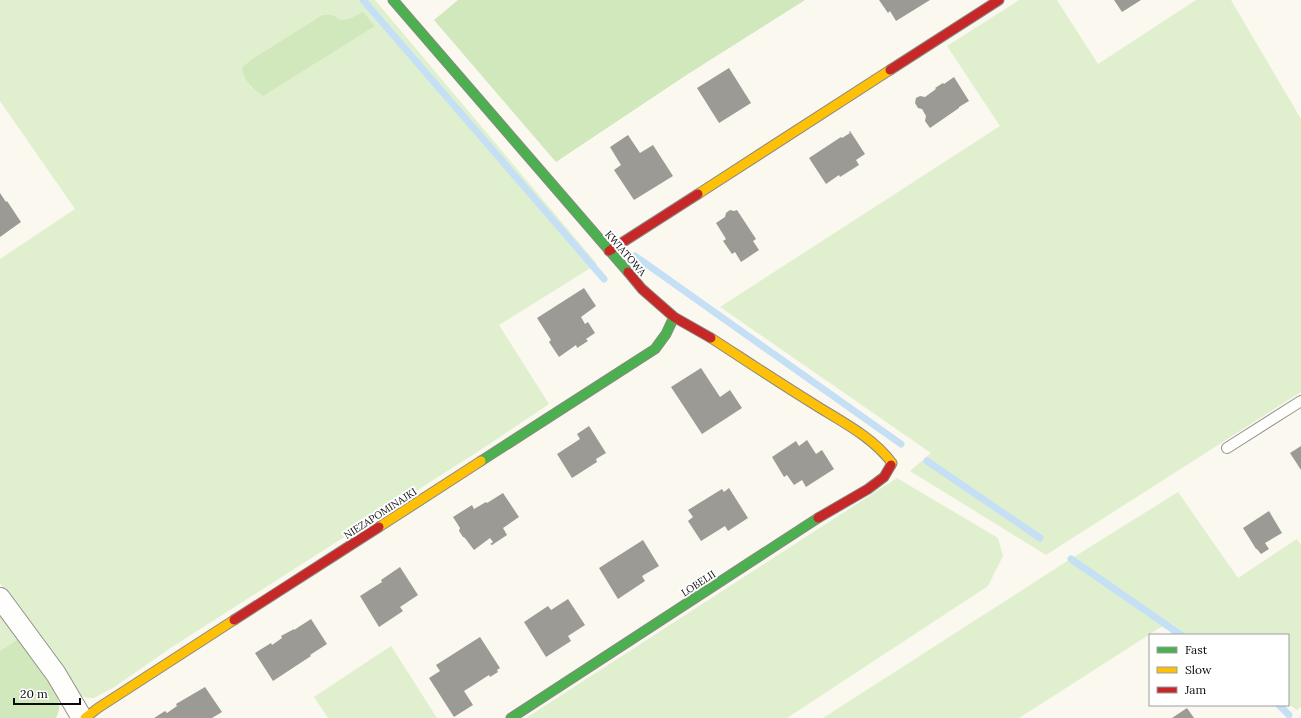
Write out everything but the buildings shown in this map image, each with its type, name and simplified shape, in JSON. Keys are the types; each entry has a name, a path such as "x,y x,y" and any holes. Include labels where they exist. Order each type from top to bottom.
{"street":[{"name":"KWIATOWA","path":"393,0 642,289 674,317 704,333 872,441 884,452 892,463"},
{"path":"609,251 999,0"},
{"name":"NIEZAPOMINAJKI","path":"85,718 98,708 655,349 668,331 674,317"},
{"name":"LOBELII","path":"511,718 814,521 868,489 884,477 892,463"},
{"path":"0,598 56,674 82,718"}],"lane":[{"path":"1227,448 1301,401"}],"green space":[{"path":"0,0 375,0 597,264 499,325 549,404 488,445 169,649 116,686 94,698 87,698 78,694 0,583 0,259 75,209 0,101","holes":["363,12 251,87 242,67 252,59 322,15 333,15 341,20 349,20"]},
{"path":"458,0 805,0 688,74 556,162 434,20"},
{"path":"1019,0 1057,0 1098,64 1196,0 1231,0 1301,119 1301,392 1046,555 910,471 931,453 720,307 1000,126 947,46"},
{"path":"363,12 375,26 263,96 246,80 242,67 252,59 322,15 333,15 341,20 349,19"},
{"path":"897,478 998,538 1003,556 988,586 787,718 526,718"},
{"path":"1178,492 1238,578 1297,539 1301,545 1301,707 1297,710 1289,705 1289,634 1186,634 1169,622 1019,718 823,718 1061,565"},
{"path":"0,611 20,638 0,651"},
{"path":"20,638 48,679 57,696 59,707 56,718 0,718 0,651"},
{"path":"391,646 437,718 328,718 314,697"}],"waterway":[{"path":"363,0 604,279"},
{"path":"635,256 901,444"},
{"path":"927,461 1040,538"},
{"path":"1071,559 1180,634"},
{"path":"1280,706 1289,715"}],"traffic: fast":[{"path":"393,0 628,272"},
{"path":"481,461 655,349 666,334 674,317"},
{"path":"511,718 818,518"}],"traffic: slow":[{"path":"698,194 890,70"},
{"path":"711,338 865,437 884,453 892,463 891,465"},
{"path":"379,527 481,461"},
{"path":"85,718 98,708 234,620"}],"traffic: jam":[{"path":"890,70 999,0"},
{"path":"609,251 698,194"},
{"path":"628,272 642,289 674,317 711,338"},
{"path":"818,518 868,489 884,477 891,465"},
{"path":"234,620 379,527"}]}
